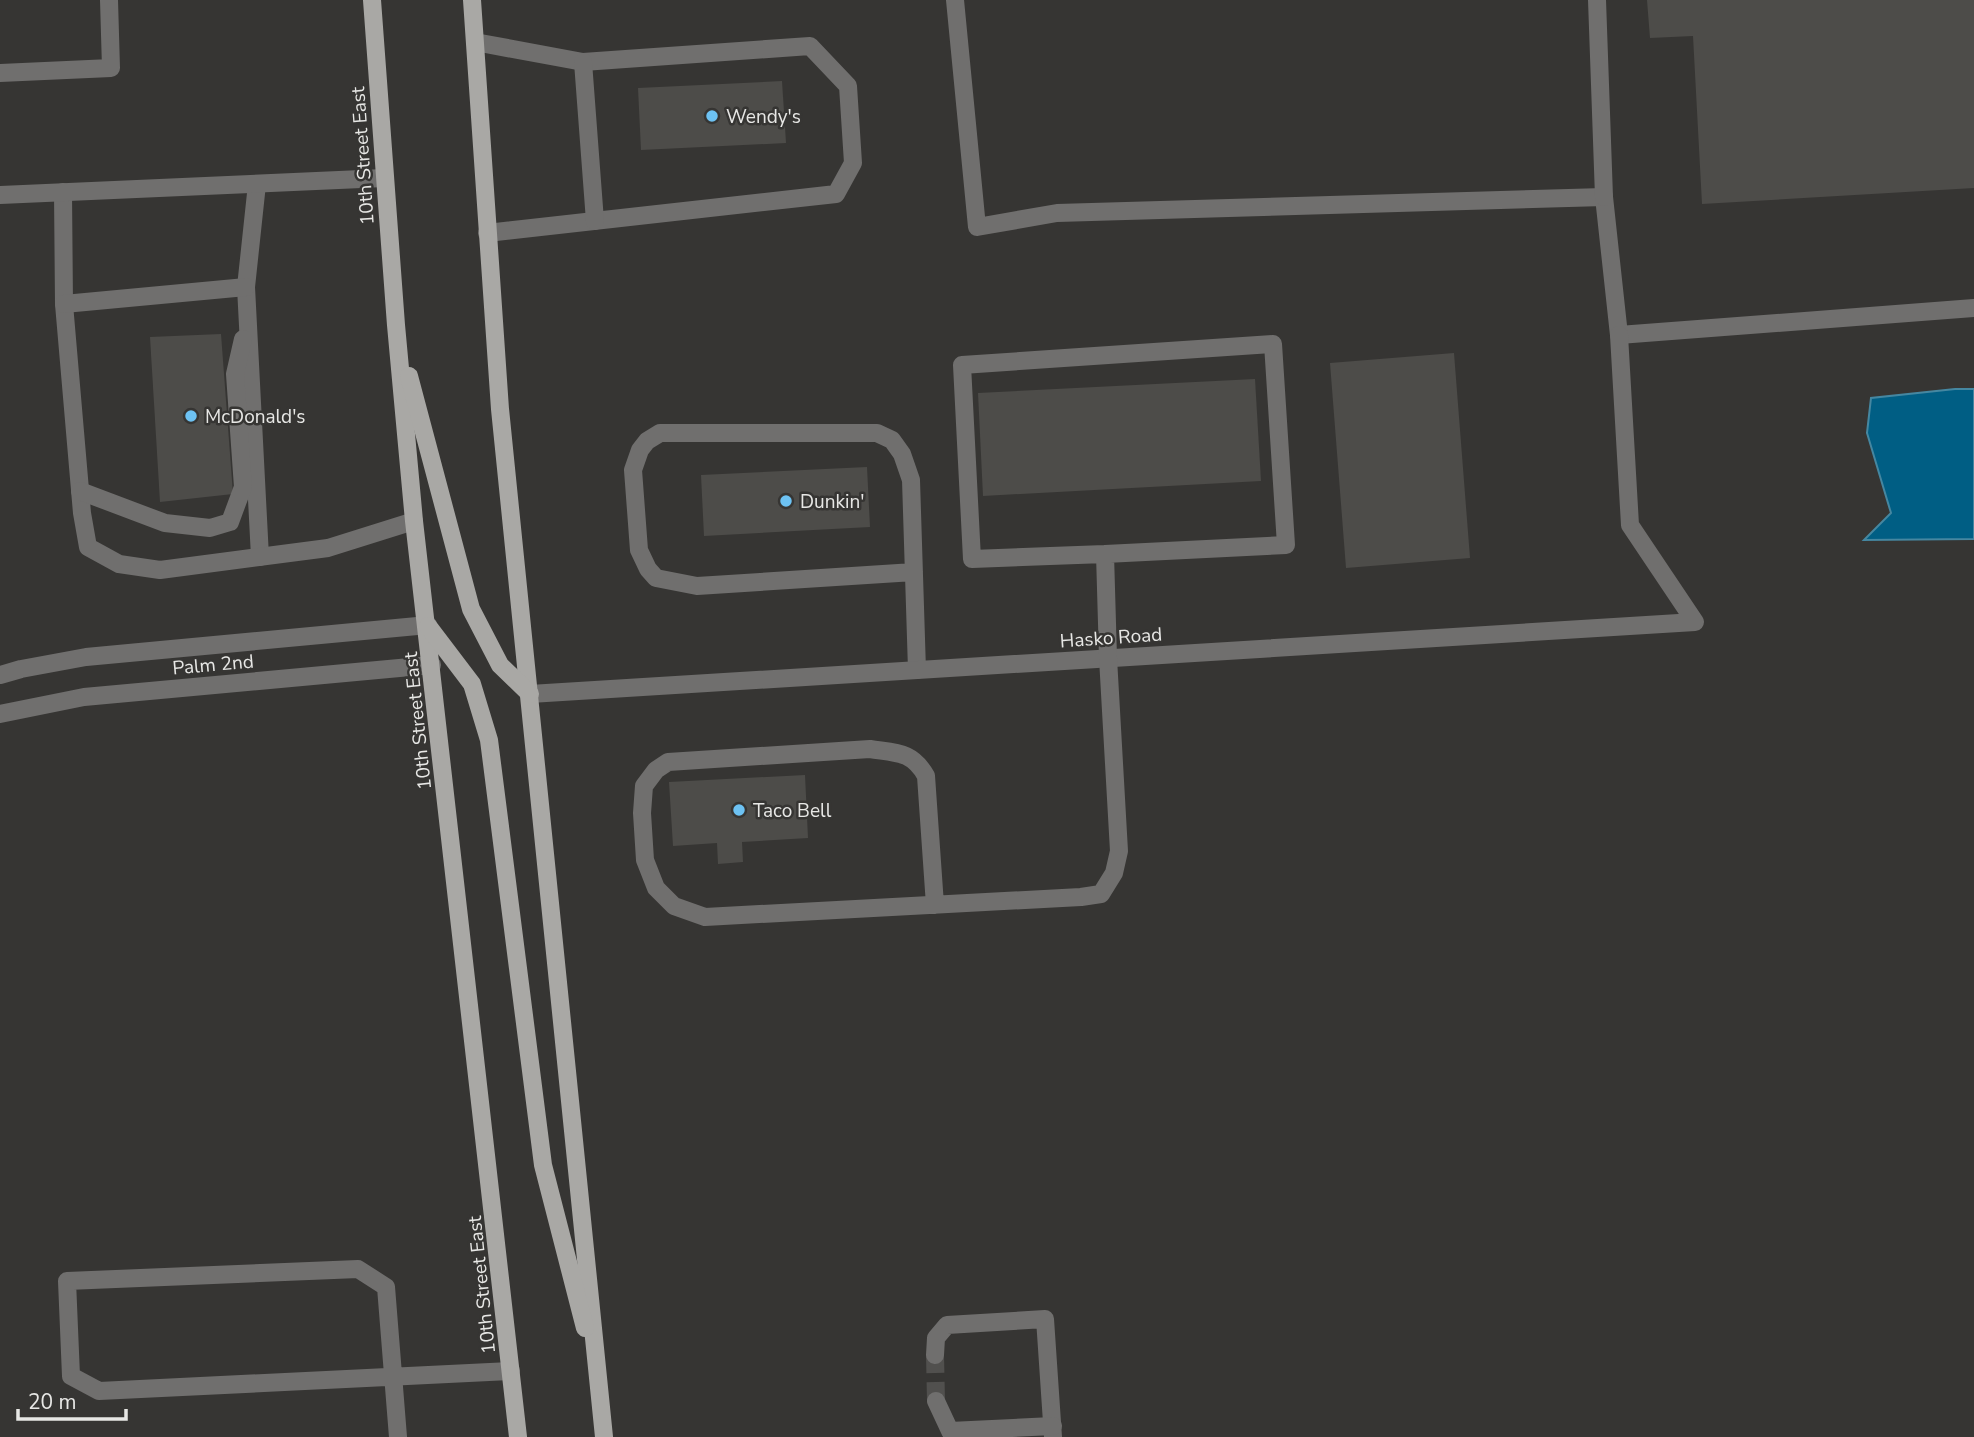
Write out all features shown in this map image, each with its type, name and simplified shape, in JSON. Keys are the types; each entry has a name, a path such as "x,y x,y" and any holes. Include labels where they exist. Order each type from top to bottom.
{"main road":[{"name":"10th Street East","path":"372,0 384,178 414,521 519,1437"},
{"path":"472,0 500,409 604,1437"},
{"path":"396,325 471,609 500,666 530,694"},
{"path":"428,625 472,684 489,740 543,1165 599,1386"}],"street":[{"path":"0,73 111,68 109,0"},
{"path":"955,0 977,227 1057,213 1604,197"},
{"path":"1597,0 1604,197 1619,335 1974,309"},
{"path":"475,42 583,62 810,46 848,86 853,163 836,194 487,233"},
{"path":"583,62 595,221"},
{"path":"0,195 384,178"},
{"path":"257,184 247,287 260,557"},
{"path":"63,192 64,304 80,491 88,547 119,564 160,570 328,548 414,521"},
{"path":"64,304 247,287"},
{"path":"80,491 165,523 210,528 230,522 243,487 235,374 248,312"},
{"name":"Hasko Road","path":"530,694 1695,622 1630,524 1619,335"},
{"path":"1273,345 1286,545 1105,554 972,559 962,365 1273,345"},
{"path":"914,572 697,586 656,578 648,569 639,550 633,470 640,450 660,433 877,433 892,440 902,454 911,480 914,572 917,670"},
{"path":"934,905 926,776 918,761 899,753 870,749 668,762 656,770 645,786 642,813 645,860 656,888 674,906 705,917 934,905 1101,894 1114,873 1119,851 1105,554"},
{"name":"Palm 2nd","path":"0,675 21,668 86,657 428,625"},
{"name":"Palm 2nd","path":"0,714 84,698 432,665"},
{"path":"398,1437 392,1378 386,1287 358,1269 67,1281 71,1376 99,1391 392,1378 511,1371"},
{"path":"935,1355 936,1338 947,1325 1045,1319 1053,1431 950,1431 936,1401"}],"water":[{"path":"1974,389 1974,539 1864,540 1891,513 1867,433 1871,398"}],"building":[{"path":"1647,0 1974,0 1974,188 1702,204 1693,36 1650,38"},
{"name":"Wendy's","path":"782,81 786,143 641,150 638,88"},
{"name":"McDonald's","path":"221,334 233,494 160,502 150,337"},
{"path":"1454,353 1470,558 1346,568 1330,363"},
{"path":"1255,379 1261,481 983,496 978,393"},
{"name":"Dunkin'","path":"867,467 870,527 704,536 701,475"},
{"name":"Taco Bell","path":"805,775 808,838 742,842 743,862 718,864 717,843 673,846 669,782"}],"tunnel":[{"path":"935,1355 936,1401"}],"place":[{"name":"Wendy's","path":"712,116"},
{"name":"McDonald's","path":"191,416"},
{"name":"Dunkin'","path":"786,501"},
{"name":"Taco Bell","path":"739,810"}]}
